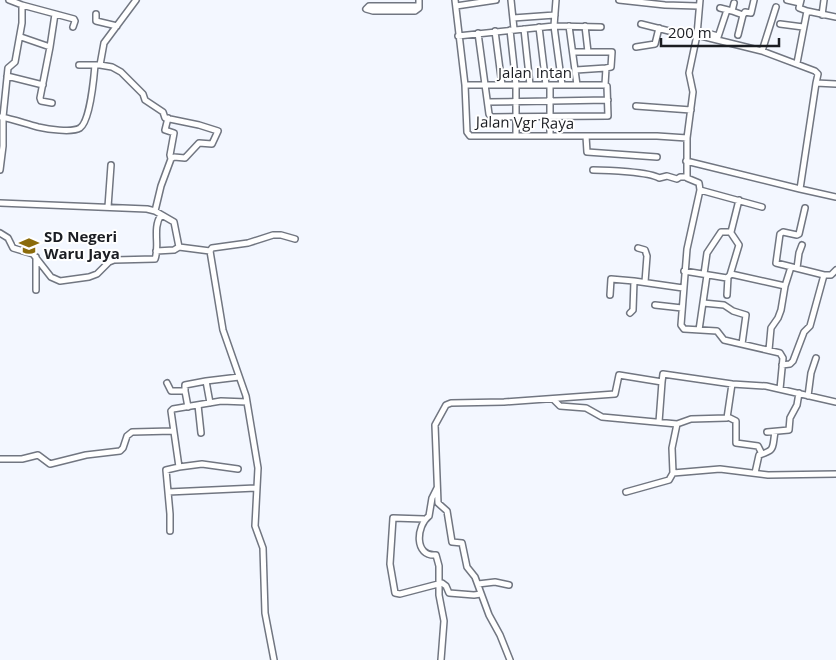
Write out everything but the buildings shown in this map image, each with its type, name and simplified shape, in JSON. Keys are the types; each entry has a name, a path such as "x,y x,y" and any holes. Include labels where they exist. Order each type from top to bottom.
{"street":[{"path":"9,0 74,20 73,26"},
{"path":"2,117 49,128 75,129 81,127 85,122 104,43 136,0"},
{"path":"456,3 494,0"},
{"path":"511,0 516,85 516,136"},
{"path":"556,0 554,26 562,85"},
{"path":"619,0 698,6"},
{"path":"687,177 687,138 693,88 689,73 697,35 700,0"},
{"path":"738,35 744,12 750,13 754,0"},
{"path":"787,0 800,1 800,8 807,11 836,17"},
{"path":"822,15 824,0"},
{"path":"419,3 418,9 415,11 373,11 366,9 369,6 419,3"},
{"name":"Jalan Vgr Raya","path":"456,3 468,134 470,136 657,136 687,138"},
{"path":"718,38 729,10 734,3"},
{"path":"0,170 4,146 2,117 3,87 8,66 16,62 21,37 22,5"},
{"path":"762,51 776,7"},
{"path":"720,8 743,15"},
{"path":"797,63 807,11"},
{"path":"52,103 43,102 40,99 55,14"},
{"path":"96,14 96,21 117,26"},
{"path":"513,18 555,15"},
{"path":"641,24 677,33 718,38 797,63 817,72 800,189"},
{"path":"780,24 803,27"},
{"path":"569,26 577,85"},
{"path":"585,26 588,52"},
{"path":"458,36 539,27 602,26"},
{"path":"539,27 550,100 550,136"},
{"path":"636,47 654,44 659,28"},
{"path":"524,29 530,85"},
{"path":"495,31 502,85"},
{"path":"478,33 489,114 491,117 608,116 607,86 605,85 606,68"},
{"path":"21,37 50,47"},
{"path":"573,52 613,53 611,67 576,70"},
{"path":"79,65 112,67 121,72 143,94 145,100 159,109 165,118 199,125 218,133 212,144 199,143 185,158 174,157 172,159"},
{"path":"7,76 43,85"},
{"path":"816,83 836,84"},
{"name":"Jalan Intan","path":"464,85 605,85"},
{"path":"488,102 608,100"},
{"path":"636,106 691,110"},
{"path":"155,211 161,186 172,159 170,155 174,134 165,130 168,118"},
{"path":"586,136 587,152 657,157"},
{"path":"686,161 836,197"},
{"path":"108,207 111,165"},
{"path":"593,170 627,171 659,178 667,176 676,179 687,177 699,183 700,190 684,271 681,326 684,329 717,331 724,340 782,354 780,389"},
{"path":"700,190 762,207"},
{"path":"727,295 729,276 739,244 731,233 738,200"},
{"path":"0,203 139,208 155,211 176,224 179,247"},
{"path":"805,208 799,234 783,232 780,234 776,263 824,275 831,275 836,270"},
{"path":"0,233 8,238 13,248 31,253 36,257 51,277 60,281 89,277 101,272 109,262 114,260 153,260 156,258 156,232 158,218 161,215"},
{"path":"699,330 704,302 707,253 721,232 731,233"},
{"path":"156,251 174,250 179,247 210,250 212,248 252,242 273,235 295,239"},
{"path":"770,350 771,328 781,310 785,286 802,245"},
{"path":"638,248 645,250 647,256 645,282"},
{"path":"210,250 223,330 247,402 258,468 255,526 263,548 265,613 274,660"},
{"path":"36,257 36,290"},
{"path":"684,271 706,275 729,276 785,286"},
{"path":"782,365 790,364 793,361 804,332 810,326 824,275"},
{"path":"610,295 611,279 683,288"},
{"path":"630,313 633,310 634,281"},
{"path":"704,302 724,305 733,311 746,314 742,344"},
{"path":"655,305 682,308"},
{"path":"808,396 811,373 816,358"},
{"path":"659,422 663,374 732,384 766,386 836,402"},
{"path":"510,660 500,635 488,616 475,577 467,567 462,542 455,543 452,541 447,511 438,503 435,425 446,405 451,403 553,399 614,394 619,375 662,382"},
{"path":"188,407 185,384 239,377"},
{"path":"206,380 210,403"},
{"path":"167,383 170,391 185,391"},
{"path":"728,417 732,384"},
{"path":"768,432 789,430 790,418 797,405 799,393"},
{"path":"553,399 560,406 586,408 602,417 677,424 691,419 725,419 728,417 736,421 736,443 758,446 762,454"},
{"path":"178,466 172,431 171,411 173,409 225,400 247,402"},
{"path":"198,406 201,433"},
{"path":"626,492 667,482 673,473 672,448 677,424"},
{"path":"0,459 38,455 47,463 53,464 86,455 120,451 124,448 127,436 132,432 172,431"},
{"path":"755,473 758,456 772,449 775,432"},
{"path":"170,531 166,470 178,466 202,464 238,469"},
{"path":"673,473 720,470 792,475 836,474"},
{"path":"437,487 432,498 429,516 424,520 419,531 419,542 425,553 436,555 439,566 439,594 444,621 441,660"},
{"path":"168,492 256,488"},
{"path":"424,520 393,518 390,564 395,593 400,594 444,584 449,593 481,594"},
{"path":"478,584 496,582 509,585"}],"place":[{"name":"SD Negeri Waru Jaya","path":"29,246"}]}
